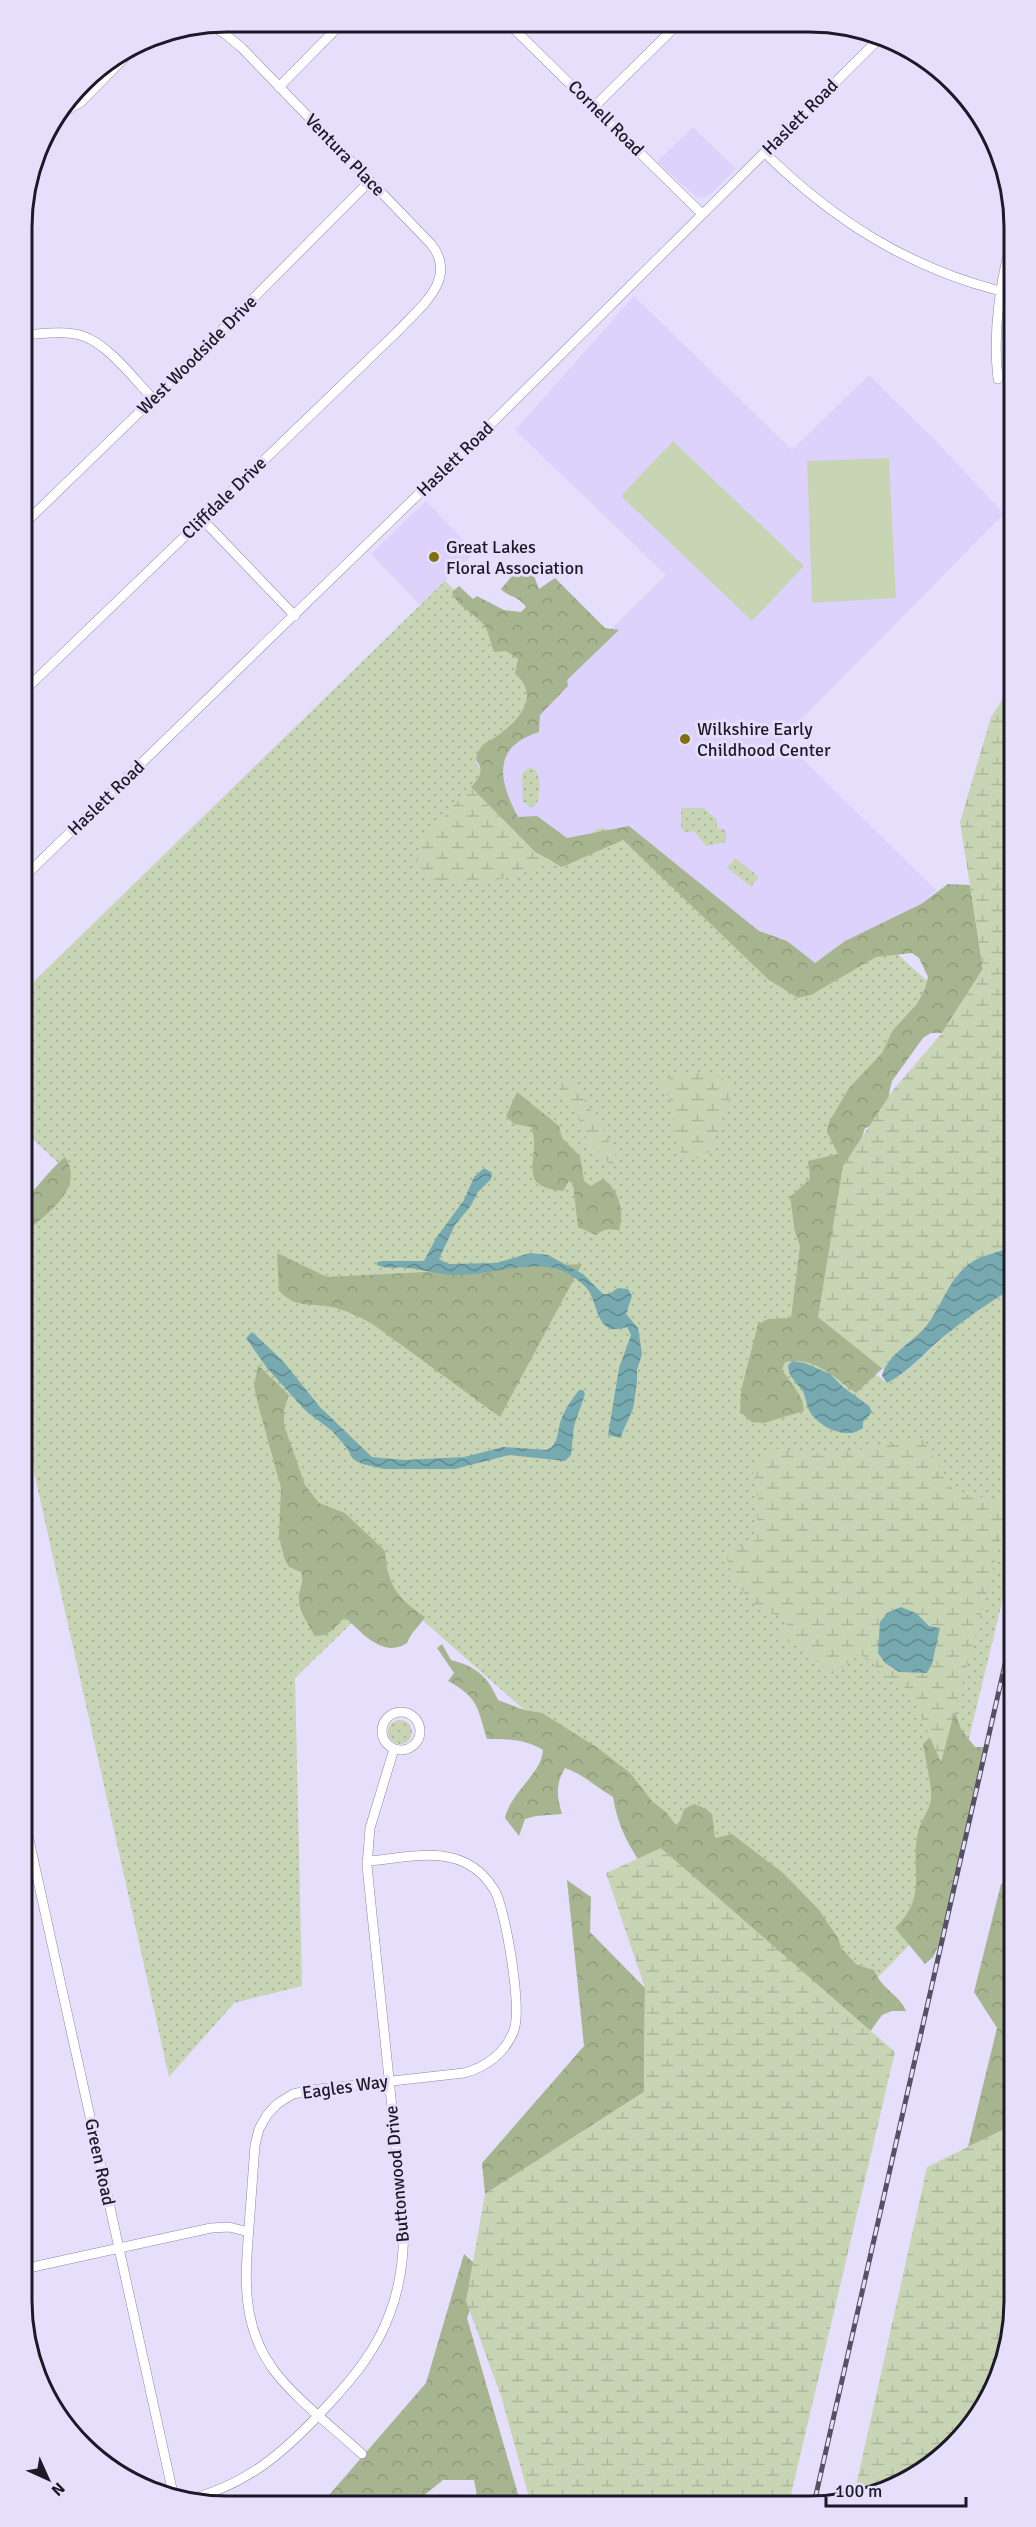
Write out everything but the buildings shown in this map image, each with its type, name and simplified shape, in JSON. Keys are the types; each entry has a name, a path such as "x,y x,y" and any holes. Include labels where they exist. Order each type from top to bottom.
{"street":[{"name":"Ventura Place","path":"221,32 232,39 431,244 440,260 440,279 424,302"},
{"path":"279,87 334,32"},
{"name":"Cornell Road","path":"517,32 702,214"},
{"path":"594,106 670,32"},
{"name":"Haslett Road","path":"32,869 295,616 875,43"},
{"path":"73,106 81,102 119,64"},
{"path":"765,153 820,203 883,245 942,273 1000,291"},
{"name":"West Woodside Drive","path":"32,516 153,399 370,181"},
{"path":"998,379 994,345 1004,272"},
{"name":"Cliffdale Drive","path":"32,683 397,332 424,302"},
{"path":"32,334 62,333 86,337 106,350 153,399"},
{"path":"202,519 295,616"},
{"path":"407,1712 418,1722 419,1737 409,1749 394,1749 383,1740 382,1725 392,1713 407,1712"},
{"name":"Buttonwood Drive","path":"206,2494 220,2490 261,2468 286,2449 319,2415 356,2374 376,2344 390,2313 399,2281 404,2231 367,1861 370,1828 394,1749"},
{"name":"Green Road","path":"32,1854 172,2487"},
{"name":"Eagles Way","path":"362,2454 281,2379 256,2340 245,2290 256,2137 262,2122 272,2109 285,2098 302,2091 464,2073 487,2064 500,2053 510,2038 516,2021 518,2003 499,1901 492,1886 480,1872 456,1858 438,1855 367,1861"},
{"path":"32,2267 211,2228 229,2228 249,2232"}],"shaded area":[{"path":"693,127 736,169 710,195 703,198 695,196 657,162"},
{"path":"634,296 792,450 869,375 937,442 1004,514 782,739 936,890 884,942 782,990 612,830 559,865 478,788 475,763 666,575 515,430"},
{"path":"426,501 475,552 420,605 371,554"}],"green space":[{"path":"673,441 804,566 752,621 621,496"},
{"path":"889,458 896,598 812,603 807,461"},
{"path":"526,567 534,576 539,589 555,578 605,628 619,630 567,680 568,686 540,715 539,732 524,738 506,756 503,767 504,778 511,804 518,817 537,816 567,838 629,826 759,931 787,941 815,963 845,941 921,904 948,884 970,885 983,969 942,1033 931,1033 923,1038 892,1081 889,1093 890,1104 876,1124 865,1128 857,1152 885,1366 856,1393 815,1365 796,1361 785,1362 782,1370 799,1394 804,1411 764,1423 752,1422 740,1412 741,1391 758,1324 768,1319 791,1318 800,1246 795,1232 790,1197 810,1179 808,1161 838,1154 827,1132 829,1122 849,1088 882,1053 893,1030 917,1004 928,977 919,958 912,953 876,957 811,995 798,998 769,980 623,840 562,867 535,852 471,787 480,774 480,767 476,760 479,750 515,721 521,714 527,698 522,682 515,674 518,659 506,651 494,652 485,627 458,602 452,592 459,586 473,599 477,596 504,610 521,612 526,607 523,603 501,589 517,570"},
{"path":"445,581 552,687 475,763 489,778 479,788 559,864 598,828 612,830 782,989 884,942 942,994 841,1148 809,1322 887,1383 909,1368 966,1318 1004,1293 1004,1594 922,1932 855,2001 387,1589 295,1678 302,1986 234,2003 169,2077 32,1463 32,1211 68,1172 32,1138 32,983"},
{"path":"1004,697 1004,1293 884,1370 818,1317 843,1166 893,1090 942,1033 983,969 960,822 991,717"},
{"path":"528,768 535,769 539,783 537,802 531,807 523,802 522,774"},
{"path":"472,789 535,852 552,861 521,874 480,883 460,884 442,881 427,875 417,863 422,841 457,801"},
{"path":"681,808 704,808 717,820 717,828 726,830 726,842 706,846 694,831 685,832 681,829"},
{"path":"735,858 759,877 751,887 727,868"},
{"path":"699,1073 723,1078 734,1090 709,1152 701,1158 694,1159 684,1155 679,1149 676,1142 672,1103 657,1084 681,1074"},
{"path":"565,1077 571,1081 600,1124 617,1160 617,1167 610,1164 587,1141 573,1103 556,1084 557,1080"},
{"path":"517,1092 559,1126 562,1138 580,1156 584,1181 591,1186 603,1179 613,1189 621,1209 619,1231 601,1231 596,1235 578,1227 573,1184 569,1181 563,1191 547,1188 538,1183 532,1168 534,1138 531,1127 514,1124 506,1116"},
{"path":"65,1157 70,1169 71,1180 61,1200 32,1227 32,1191"},
{"path":"277,1253 327,1277 582,1264 500,1417 369,1322 342,1310 297,1303 285,1297 279,1291"},
{"path":"258,1365 289,1395 284,1410 284,1425 305,1485 319,1503 345,1513 385,1551 388,1573 395,1589 407,1603 425,1617 407,1643 399,1647 382,1646 368,1638 348,1620 343,1619 327,1634 314,1635 299,1600 301,1572 289,1567 279,1537 281,1488 254,1386"},
{"path":"922,1438 955,1493 1004,1501 1004,1528 941,1762 918,1709 903,1686 883,1674 874,1663 860,1654 833,1674 783,1638 779,1633 780,1628 787,1625 790,1619 766,1612 750,1600 735,1580 727,1557 757,1539 758,1498 753,1472 773,1448 810,1453 866,1449"},
{"path":"442,1644 451,1660 467,1665 485,1678 498,1700 524,1710 542,1713 598,1748 630,1773 653,1802 666,1812 676,1825 684,1809 694,1804 706,1809 712,1814 715,1838 732,1834 783,1873 819,1910 838,1938 842,1949 857,1965 874,1970 877,1977 899,2000 906,2011 892,2011 882,2015 867,2036 646,1871 625,1836 613,1797 572,1771 565,1768 558,1786 562,1814 525,1819 519,1836 505,1818 513,1800 537,1767 543,1750 523,1742 487,1739 471,1698 448,1681 454,1673 437,1648"},
{"path":"955,1712 961,1729 975,1747 985,1747 942,1939 933,1957 925,1964 895,1928 906,1916 912,1904 916,1881 916,1843 931,1799 923,1744"},
{"path":"400,1720 409,1723 412,1732 409,1741 400,1744 391,1741 388,1732 391,1723"},
{"path":"661,1848 895,2052 791,2496 529,2496 501,2396 466,2301 485,2194 644,2092 645,1988 606,1873"},
{"path":"567,1880 591,1897 590,1932 645,1988 644,2092 485,2194 482,2163 584,2046"},
{"path":"1004,1883 1004,2129 968,2147 997,2028 974,1992 1001,1884"},
{"path":"1004,2129 1004,2314 1001,2339 984,2387 972,2409 956,2429 918,2463 896,2475 855,2490 927,2167"},
{"path":"464,2254 484,2272 467,2318 519,2496 477,2496 474,2480 443,2480 423,2496 328,2496 426,2383"}],"water":[{"path":"484,1168 492,1173 491,1179 478,1192 470,1207 455,1225 439,1259 449,1264 496,1263 530,1253 548,1255 583,1274 603,1294 609,1294 618,1288 628,1289 632,1296 626,1314 638,1328 642,1354 637,1370 633,1409 620,1438 608,1435 619,1368 631,1335 627,1327 613,1329 602,1322 590,1293 574,1277 558,1269 542,1267 457,1275 377,1265 377,1262 383,1261 424,1261 436,1238 464,1200 474,1177"},
{"path":"1004,1250 1004,1294 960,1324 910,1367 887,1383 882,1376 885,1368 895,1354 927,1325 962,1270 979,1258"},
{"path":"252,1332 283,1361 320,1407 372,1457 404,1460 464,1457 503,1447 547,1450 556,1441 561,1420 569,1404 579,1390 583,1390 585,1394 574,1426 571,1455 565,1461 509,1455 455,1469 384,1469 362,1464 353,1459 347,1448 332,1431 306,1411 267,1368 246,1338"},
{"path":"792,1361 805,1363 830,1374 843,1387 869,1406 872,1412 863,1422 863,1428 856,1432 842,1433 814,1418 803,1392 789,1373 788,1366"},
{"path":"901,1607 916,1613 929,1626 940,1628 932,1664 927,1673 899,1672 885,1663 878,1653 880,1622 887,1613"}],"railway":[{"path":"816,2496 1004,1669"}],"place":[{"name":"Great Lakes Floral Association","path":"434,557"},
{"name":"Wilkshire Early Childhood Center","path":"685,739"}]}
